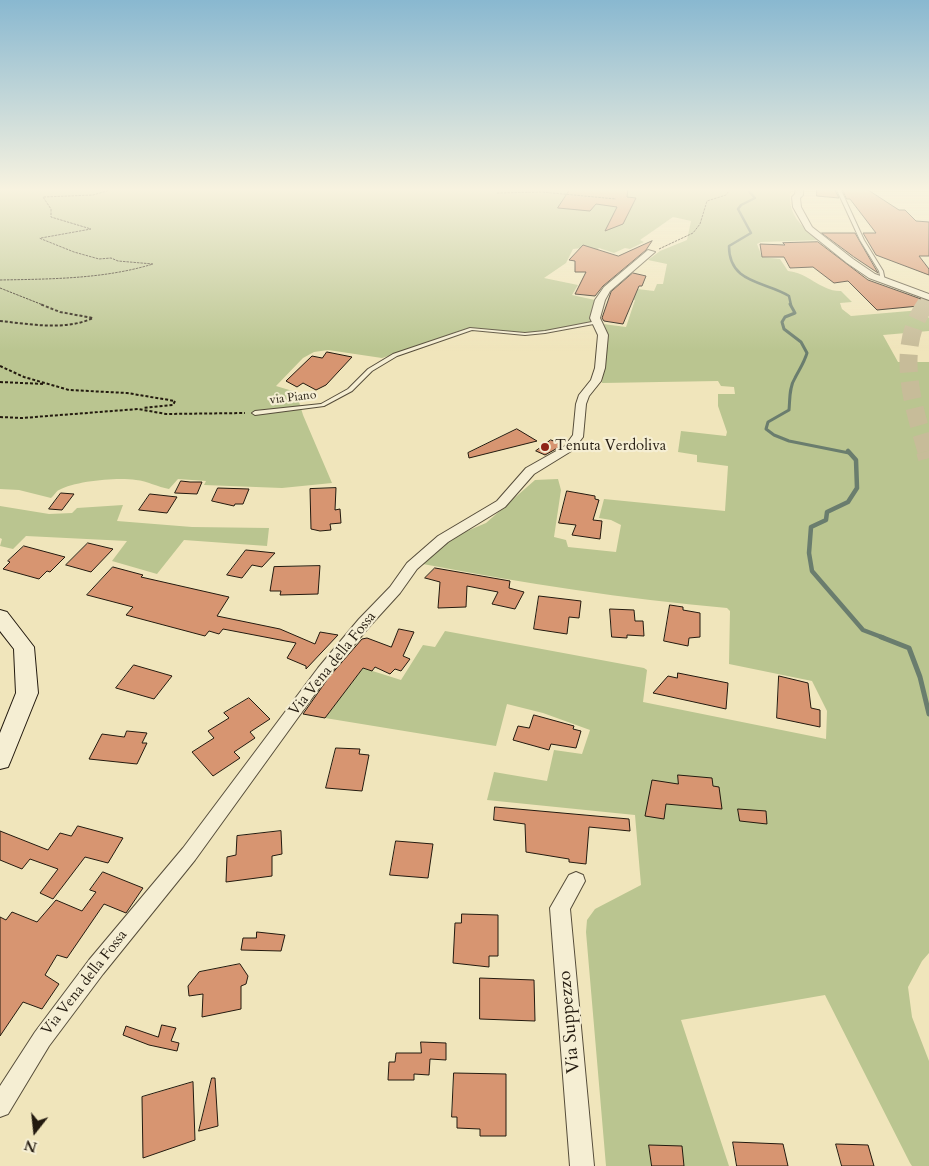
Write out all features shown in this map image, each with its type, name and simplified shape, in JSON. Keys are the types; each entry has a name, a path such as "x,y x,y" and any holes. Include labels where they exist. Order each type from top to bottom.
{"main road":[{"path":"0,617 24,647 26,693 0,760"}],"street":[{"path":"827,242 860,268 883,280 929,297"},
{"name":"Via Vena della Fossa","path":"0,1106 42,1039 96,967 189,854 323,672 364,623 395,590 412,566 443,538 501,504 530,471 569,448 580,435 581,404 584,395 596,381 600,368 603,335 595,318 598,308 607,288 651,252"},
{"name":"Via Suppezzo","path":"576,881 560,908 582,1166"}],"lane":[{"path":"865,242 883,280"},
{"name":"via Piano","path":"255,413 322,405 350,390 370,370 395,354 472,329 525,334 597,322"}],"path":[{"path":"0,280 65,279 132,270 153,264 118,261 111,258 99,259 74,252 51,242"},
{"path":"651,252 677,242"},
{"path":"0,288 60,312 93,318 73,324 0,321"},
{"path":"0,366 24,377 69,390 127,393 176,401 173,405 138,409"},
{"path":"0,382 46,383"},
{"name":"via Piano","path":"0,417 22,418 138,409 166,414 255,413"}],"green space":[{"path":"0,242 643,242 630,249 625,248 614,253 599,248 595,251 590,247 573,249 566,263 544,278 578,285 572,295 595,300 591,312 597,322 525,334 472,329 382,358 328,350 314,352 303,358 276,386 296,392 303,415 332,483 282,488 204,485 206,481 178,479 169,489 128,479 108,479 66,487 58,491 51,498 19,490 0,489"},
{"path":"681,242 760,242 757,244 762,257 780,259 788,271 802,275 827,288 841,291 852,302 840,303 842,309 851,316 921,310 929,318 929,331 883,335 898,362 929,362 929,953 922,961 908,987 912,1017 929,1061 929,1166 912,1166 910,1163 825,995 681,1020 729,1166 606,1166 586,932 587,920 595,909 641,885 635,815 487,800 494,772 547,781 554,750 582,754 590,730 543,713 507,704 496,746 325,718 363,668 401,680 423,645 435,647 445,631 644,668 647,670 643,702 826,739 827,711 812,681 729,664 730,611 727,608 574,590 423,564 429,554 460,534 486,523 535,480 558,479 561,490 554,537 566,540 568,547 616,552 621,525 611,520 599,518 604,499 725,511 728,466 697,462 697,455 678,452 681,431 726,436 727,432 718,406 718,394 735,394 734,387 721,386 718,381 602,383 606,342 603,324 626,327 635,300 610,294 626,288 654,291 657,284 663,284 667,264 648,260 660,251"},
{"path":"123,505 117,521 192,527 269,528 267,546 184,540 157,574 112,561 127,541 26,536 13,549 0,546 2,539 0,538 0,506 49,514 72,513 77,508"}],"building":[{"path":"651,242 646,250 603,286 595,296 575,294 586,272 575,272 575,261 569,260 583,245 618,256"},
{"path":"819,242 868,280 921,299 929,305 877,310 848,281 834,283 813,267 790,268 784,257 762,257 760,244 785,245 783,243"},
{"path":"835,242 860,242 878,273"},
{"path":"869,242 929,242 929,256 919,256 929,269 929,275 876,255"},
{"path":"633,273 646,276 642,286 639,286 623,324 604,321 602,318 611,292"},
{"path":"327,352 352,357 326,385 316,390 303,383 297,387 286,381 312,356 322,358"},
{"path":"517,429 537,441 469,458 468,453"},
{"path":"551,440 563,445 545,455 536,451"},
{"path":"181,481 202,482 197,494 175,493"},
{"path":"218,488 249,489 243,504 235,504 234,506 212,501"},
{"path":"336,488 335,510 340,509 341,523 330,524 331,530 320,531 311,529 310,489"},
{"path":"567,491 595,496 595,499 599,500 593,520 602,521 600,539 572,535 576,525 559,523"},
{"path":"61,493 74,494 62,510 49,509"},
{"path":"150,494 177,497 167,513 139,510"},
{"path":"88,543 113,549 91,572 66,565"},
{"path":"24,546 65,557 50,572 47,571 39,579 3,569 10,562 8,561"},
{"path":"246,550 275,553 262,567 252,565 242,578 227,575"},
{"path":"320,566 318,594 280,595 281,591 270,591 274,567"},
{"path":"113,567 143,575 141,577 229,597 217,616 280,629 315,644 320,632 338,635 306,669 306,666 287,658 296,643 223,629 219,634 209,631 205,636 126,615 133,607 87,595"},
{"path":"435,568 510,581 509,588 524,592 515,609 492,604 498,592 467,586 466,607 438,608 440,582 425,578"},
{"path":"539,596 581,601 579,618 569,617 567,634 534,629"},
{"path":"670,605 700,613 700,637 689,638 688,646 664,641"},
{"path":"610,609 634,610 635,621 643,621 644,636 627,635 627,638 612,637"},
{"path":"399,629 414,632 403,656 410,659 401,671 395,669 390,674 375,667 372,671 363,668 325,718 303,714 329,677 362,639 367,638 391,647"},
{"path":"134,665 172,676 154,699 116,688"},
{"path":"678,673 728,683 726,709 653,693 668,676 677,678"},
{"path":"779,676 808,683 811,708 820,710 820,727 777,718"},
{"path":"249,698 270,719 250,732 255,738 234,752 240,758 213,776 192,752 214,738 208,731 229,718 224,713"},
{"path":"534,715 574,726 573,729 581,731 576,748 551,744 549,750 513,740 518,726 529,728"},
{"path":"127,731 147,733 142,743 147,743 137,764 89,759 102,734 124,737"},
{"path":"336,748 360,749 359,754 369,755 362,791 326,788"},
{"path":"678,775 712,778 713,786 719,787 722,809 666,804 664,819 645,816 652,780 678,784"},
{"path":"495,807 629,819 630,831 589,827 586,864 569,862 569,859 526,852 525,824 494,820"},
{"path":"738,809 766,811 767,824 740,821"},
{"path":"78,826 123,838 108,863 85,857 53,899 40,893 58,869 30,859 22,869 0,860 0,831 48,850 60,833 71,836"},
{"path":"281,831 282,854 272,856 272,876 226,882 227,857 236,855 237,836"},
{"path":"396,841 433,844 428,878 390,875"},
{"path":"103,872 143,888 126,913 104,904 67,958 57,955 45,975 59,984 42,1009 23,1002 0,1036 0,917 6,920 12,912 37,922 56,900 82,911 96,892 90,890"},
{"path":"462,914 498,915 498,956 489,956 489,967 453,963 455,923 461,923"},
{"path":"257,932 285,935 281,951 241,950 243,938 256,938"},
{"path":"240,964 248,976 246,984 241,986 241,1009 202,1017 203,994 189,996 188,986 199,972"},
{"path":"480,978 534,980 535,1021 480,1019"},
{"path":"162,1025 176,1028 171,1041 179,1043 177,1051 149,1045 123,1035 126,1026 158,1037"},
{"path":"421,1042 446,1043 446,1060 430,1059 429,1075 414,1074 414,1080 388,1080 389,1062 395,1062 396,1053 421,1053"},
{"path":"454,1073 506,1074 506,1136 480,1136 480,1129 457,1128 457,1117 452,1117"},
{"path":"212,1078 215,1078 218,1126 199,1131"},
{"path":"193,1082 195,1140 143,1158 142,1097"},
{"path":"733,1142 783,1144 788,1166 737,1166"},
{"path":"836,1144 868,1145 874,1166 842,1166"},
{"path":"649,1145 682,1146 684,1166 652,1166"}],"waterway":[{"path":"735,242 729,246 735,268 750,280 789,296 791,305"},
{"path":"790,304 795,313 785,317 782,322 784,329 801,342 807,353 792,385 789,410 768,422 766,429 774,435 789,441 849,453"},
{"path":"848,451 856,460 857,488 848,502 827,512 826,520 811,527 809,553 812,571 863,630 884,638"},
{"path":"881,637 909,648 920,677 929,714"}],"tunnel":[{"path":"925,305 929,300"},
{"path":"926,304 916,321 911,339 909,377 916,416 927,453"},
{"path":"927,451 929,458"}],"place":[{"name":"Tenuta Verdoliva","path":"545,447"}]}
